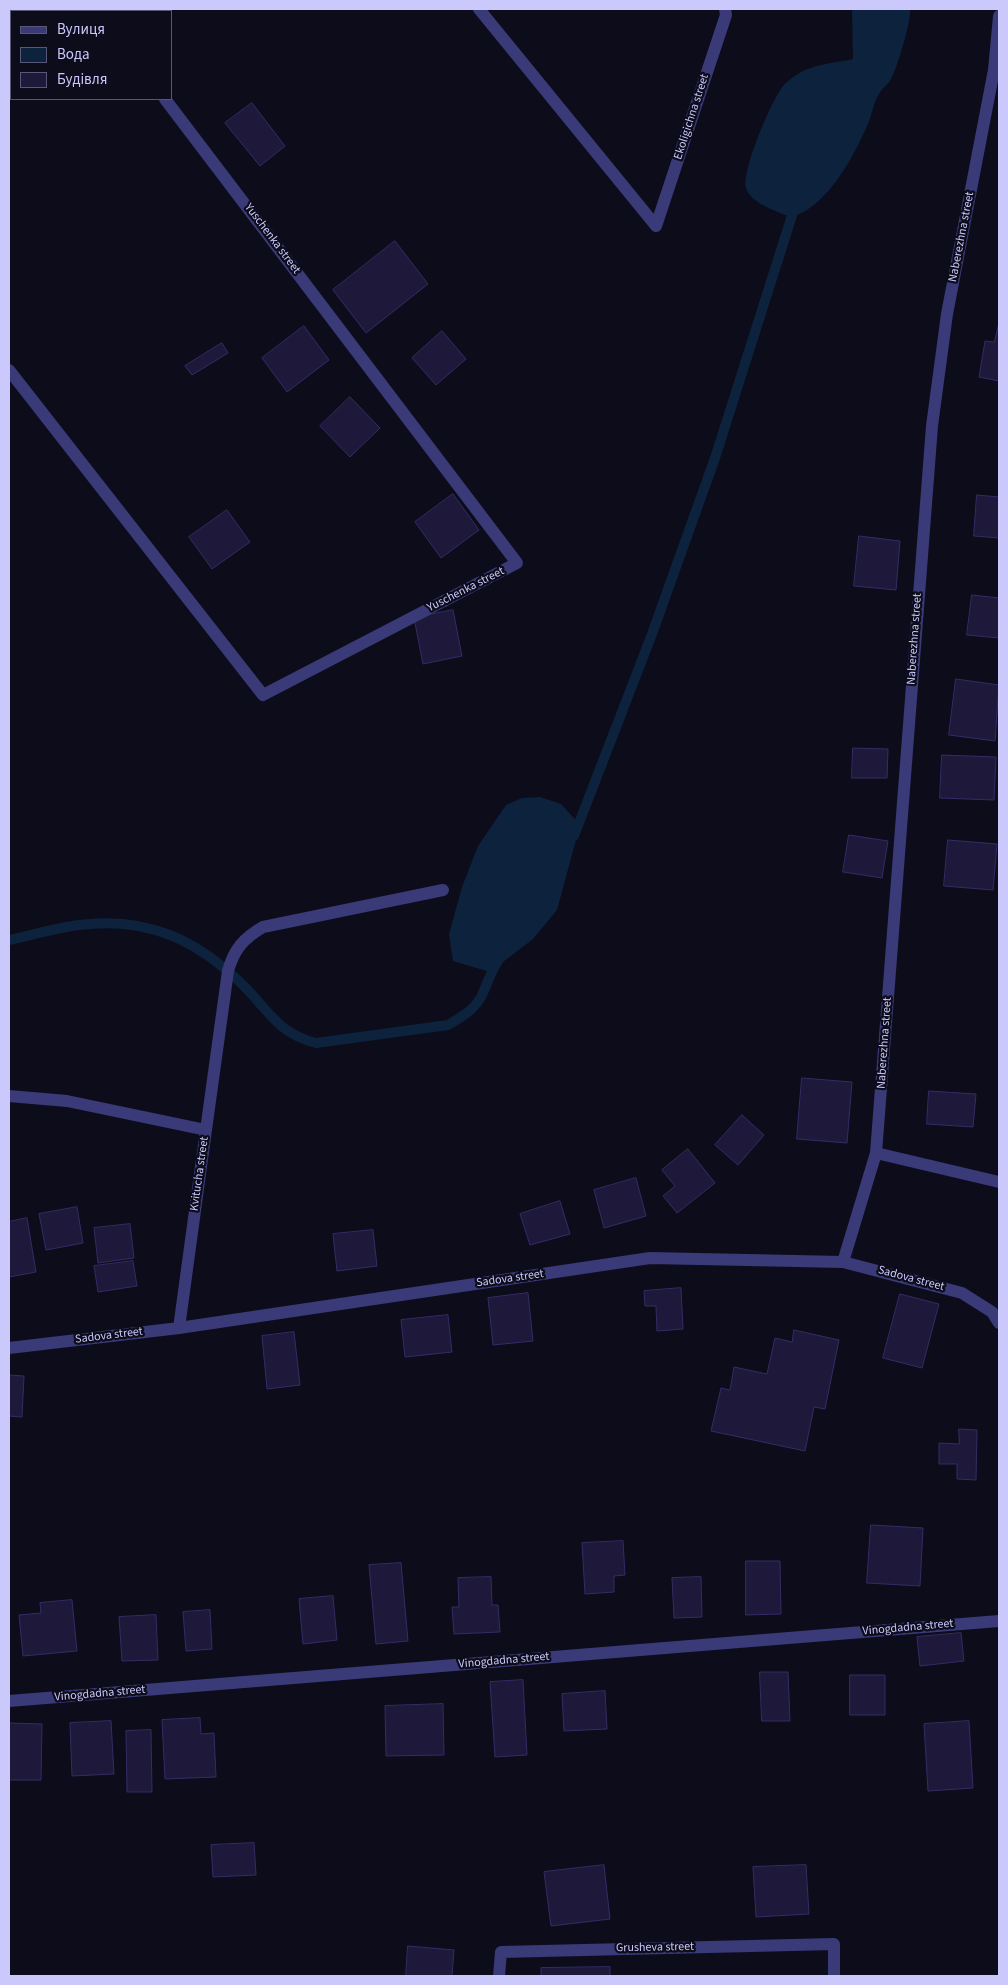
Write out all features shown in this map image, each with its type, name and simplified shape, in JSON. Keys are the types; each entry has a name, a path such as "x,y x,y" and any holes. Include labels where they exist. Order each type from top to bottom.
{"street":[{"name":"Ekoligichna street","path":"479,9 656,226 726,15 725,9"},
{"name":"Naberezhna street","path":"844,1262 876,1153 934,409 947,314 994,70 999,16"},
{"name":"Yuschenka street","path":"9,370 263,695 517,564 426,441 166,100"},
{"path":"206,1130 228,971 233,954 246,936 263,927 443,890"},
{"name":"Kvitucha street","path":"9,1096 67,1101 206,1130 179,1328"},
{"path":"876,1153 999,1182"},
{"name":"Sadova street","path":"9,1348 179,1328 650,1258 844,1262 962,1293 992,1312 999,1323"},
{"name":"Vinogdadna street","path":"9,1701 999,1620"},
{"name":"Grusheva street","path":"499,1976 501,1952 834,1944 834,1976"}],"water":[{"path":"857,9 910,9 909,23 894,74 880,92 861,139 836,181 815,204 803,212 790,217 759,203 749,194 746,188 748,167 765,119 772,104 787,82 810,68 858,58"},
{"path":"540,797 561,804 580,825 557,910 533,939 490,972 453,961 449,934 462,887 478,846 506,805 522,798"}],"building":[{"path":"16,9 61,9 59,10"},
{"path":"252,103 285,146 260,166 225,123"},
{"path":"395,241 428,284 366,333 333,290"},
{"path":"999,323 999,381 979,377 985,341 994,342"},
{"path":"304,326 329,360 287,392 262,358"},
{"path":"442,331 466,359 436,385 412,358"},
{"path":"222,343 228,353 192,375 185,366"},
{"path":"350,397 380,428 350,457 320,426"},
{"path":"453,494 479,530 441,558 415,522"},
{"path":"977,495 999,497 999,538 974,536"},
{"path":"227,510 250,542 212,569 189,537"},
{"path":"859,536 900,541 896,590 854,586"},
{"path":"972,595 999,598 999,638 967,635"},
{"path":"453,610 462,656 423,664 414,618"},
{"path":"956,679 999,685 995,741 949,735"},
{"path":"853,748 888,749 887,778 852,778"},
{"path":"942,755 996,757 994,800 940,798"},
{"path":"849,835 888,841 882,878 843,872"},
{"path":"948,840 997,844 993,890 944,886"},
{"path":"802,1078 852,1082 847,1143 797,1139"},
{"path":"929,1091 976,1094 973,1127 927,1124"},
{"path":"742,1115 764,1135 738,1165 715,1145"},
{"path":"688,1149 715,1183 677,1213 663,1196 675,1186 662,1170"},
{"path":"636,1178 646,1216 604,1228 594,1190"},
{"path":"560,1201 570,1234 530,1245 520,1214"},
{"path":"77,1207 83,1243 46,1250 39,1214"},
{"path":"27,1218 36,1272 9,1277 9,1222"},
{"path":"130,1224 134,1258 98,1263 94,1228"},
{"path":"373,1230 377,1266 337,1271 333,1234"},
{"path":"133,1261 137,1286 98,1292 94,1266"},
{"path":"681,1288 683,1329 657,1331 656,1306 645,1306 644,1291"},
{"path":"528,1293 533,1341 493,1345 488,1298"},
{"path":"900,1294 939,1304 922,1368 883,1358"},
{"path":"448,1315 452,1352 405,1357 401,1320"},
{"path":"794,1330 839,1340 825,1409 814,1407 805,1451 711,1431 721,1388 730,1390 734,1367 767,1374 775,1338 792,1342"},
{"path":"294,1332 300,1385 267,1389 262,1336"},
{"path":"9,1375 24,1376 22,1417 9,1416"},
{"path":"959,1429 977,1430 976,1480 957,1479 957,1464 939,1464 939,1443 959,1444"},
{"path":"871,1525 923,1528 920,1586 867,1583"},
{"path":"623,1541 625,1575 614,1576 614,1592 585,1594 582,1543"},
{"path":"746,1561 780,1561 781,1614 746,1615"},
{"path":"401,1563 408,1641 376,1644 369,1565"},
{"path":"491,1577 492,1605 498,1605 500,1632 454,1634 452,1607 459,1607 458,1578"},
{"path":"701,1577 702,1617 674,1618 672,1578"},
{"path":"333,1596 337,1640 303,1644 299,1599"},
{"path":"72,1600 77,1651 23,1656 19,1615 41,1613 40,1603"},
{"path":"210,1610 212,1649 186,1651 183,1612"},
{"path":"156,1615 158,1660 122,1661 119,1617"},
{"path":"961,1633 964,1661 920,1666 917,1637"},
{"path":"760,1672 788,1672 790,1721 762,1721"},
{"path":"850,1675 885,1675 885,1715 850,1715"},
{"path":"523,1680 527,1755 495,1757 490,1682"},
{"path":"605,1691 607,1729 564,1731 562,1694"},
{"path":"443,1704 444,1755 386,1756 385,1706"},
{"path":"200,1718 201,1734 214,1733 216,1777 165,1779 162,1720"},
{"path":"111,1721 114,1774 72,1776 70,1723"},
{"path":"969,1721 973,1788 928,1791 924,1724"},
{"path":"9,1723 42,1724 41,1780 9,1780"},
{"path":"151,1730 152,1792 127,1792 126,1731"},
{"path":"254,1843 256,1875 213,1877 211,1845"},
{"path":"604,1865 610,1919 551,1926 544,1872"},
{"path":"806,1865 809,1914 756,1917 753,1867"},
{"path":"408,1946 454,1950 452,1976 406,1976"},
{"path":"610,1967 610,1976 541,1976 541,1968"}],"waterway":[{"path":"853,71 858,59 857,9"},
{"path":"574,836 652,634 715,458 795,206"},
{"path":"9,940 79,925 104,923 150,928 170,935 209,957 246,988 276,1022 293,1034 316,1043 448,1025 475,1006 498,961"}]}
